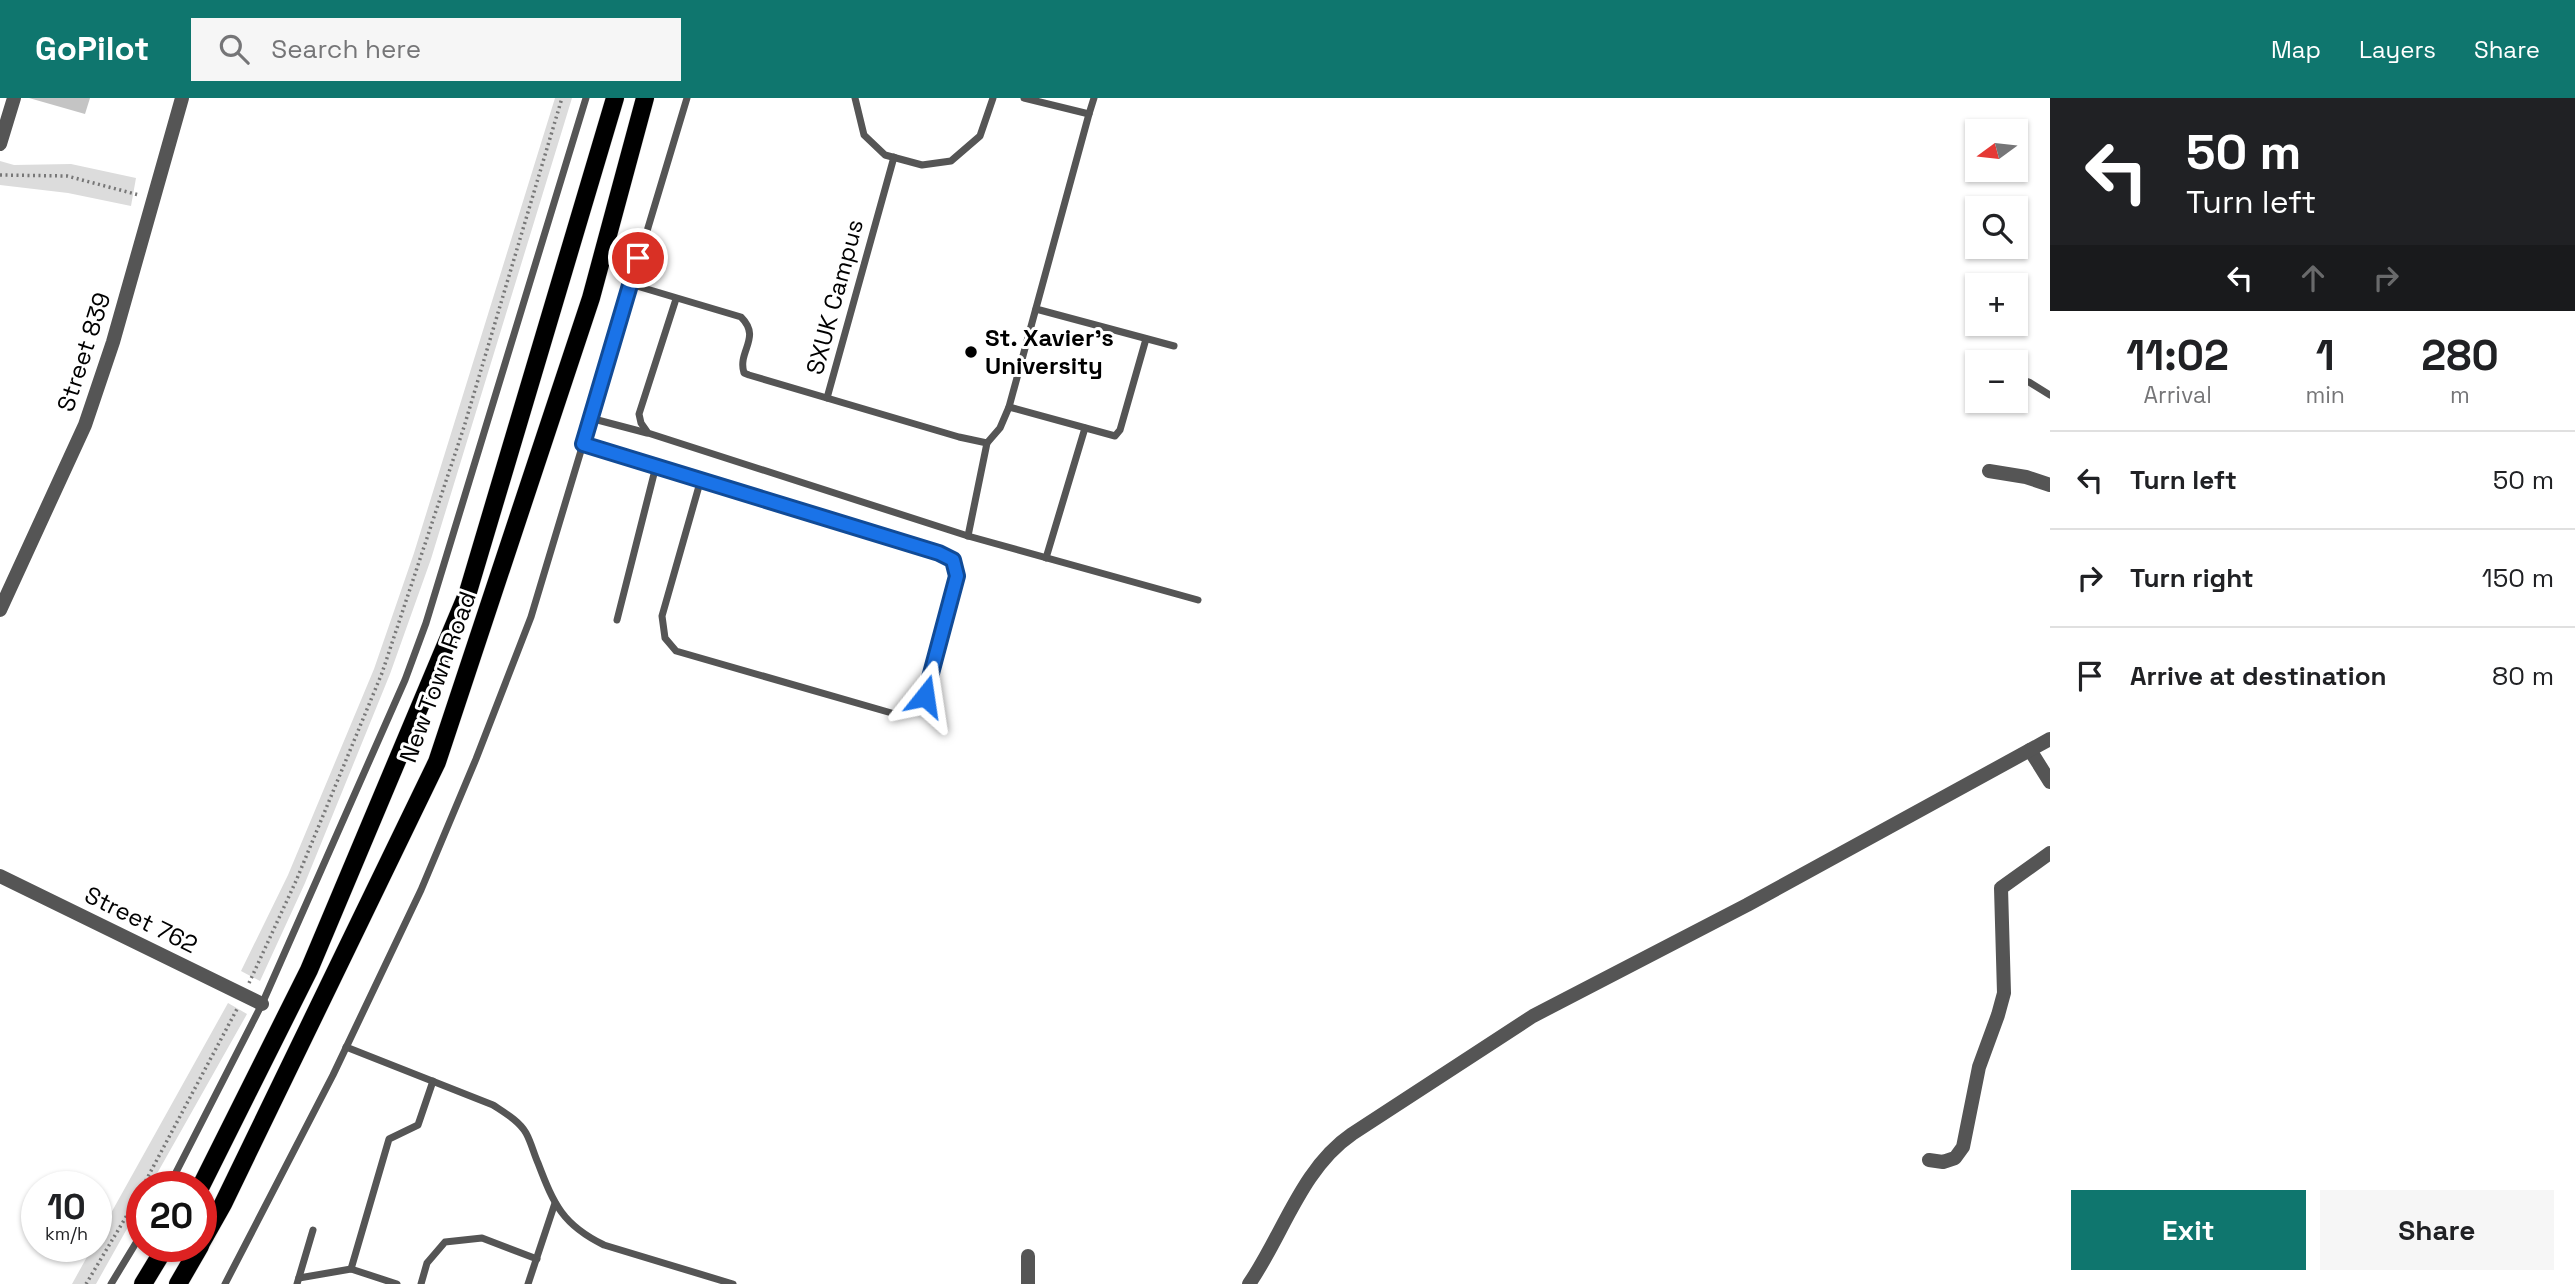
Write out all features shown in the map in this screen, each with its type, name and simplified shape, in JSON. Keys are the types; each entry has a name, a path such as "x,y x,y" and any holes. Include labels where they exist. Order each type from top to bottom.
{"main road":[{"name":"New Town Road","path":"208,1171 309,970 468,592 615,98"},
{"name":"New Town Road","path":"217,1214 437,762 591,298 645,98"},
{"path":"143,1284 156,1262"},
{"name":"New Town Road","path":"178,1284 190,1262"}],"street":[{"path":"0,144 14,98"},
{"name":"Street 839","path":"0,610 85,425 113,342 182,98"},
{"path":"1989,471 2026,477 2050,485"},
{"path":"1249,1284 1309,1180 1337,1144 1533,1016 1747,905 2050,739"},
{"path":"2030,750 2050,782"},
{"path":"1929,1160 1943,1162 1955,1158 1964,1147 1979,1067 2004,993 2001,888 2050,853"},
{"name":"Street 762","path":"0,876 262,1004"},
{"path":"1028,1256 1028,1284"}],"lane":[{"path":"177,1171 262,1004 405,680 426,623 586,98"},
{"path":"225,1284 346,1047 421,890 476,759 531,617 687,98"},
{"path":"855,98 864,135 885,155 922,165 951,161 980,136 993,98"},
{"path":"1024,98 1089,114"},
{"path":"968,536 987,443 1000,428 1009,407 1094,98"},
{"name":"SXUK Campus","path":"894,158 827,398 987,443"},
{"path":"630,284 741,317 750,325 751,335 742,367 744,373 827,398"},
{"path":"648,433 639,414 676,299"},
{"path":"1035,309 1174,346"},
{"path":"1009,407 1111,436 1119,434 1146,339"},
{"path":"2028,382 2050,395"},
{"path":"590,418 648,433 968,536 1198,600"},
{"path":"1045,558 1084,428"},
{"path":"583,444 701,479 939,553 953,560 957,576 925,696 913,710 895,714 676,651 665,638 662,616 701,479"},
{"path":"617,620 656,466"},
{"path":"346,1047 493,1105 513,1118 526,1132 555,1203 568,1222 585,1236 604,1245 733,1284"},
{"path":"351,1269 389,1139 418,1125 433,1082"},
{"path":"528,1284 555,1203"},
{"path":"313,1230 298,1281 351,1269 397,1284"},
{"path":"421,1284 427,1263 445,1242 482,1238 537,1259"},
{"path":"111,1284 126,1259"}],"path":[{"path":"152,1171 243,995 296,881 382,673 464,427 562,98"},
{"path":"0,175 67,176 154,198"},
{"path":"86,1284 126,1217"}],"shaded area":[{"path":"555,98 572,98 431,559 390,674 305,883 260,981 241,971 288,875 374,669 414,553"},
{"path":"0,161 14,165 71,164 136,178 131,206 68,193 0,185"},
{"path":"228,1003 247,1014 158,1171 134,1171"},
{"path":"126,1186 126,1231 112,1255 112,1211"},
{"path":"84,1262 108,1262 96,1284 72,1284"}],"building":[{"path":"29,98 90,98 85,114"}],"place":[{"name":"St. Xavier's University","path":"971,352"}],"route":[{"path":"638,258 583,444 939,553 953,560 957,576 925,696"}]}
